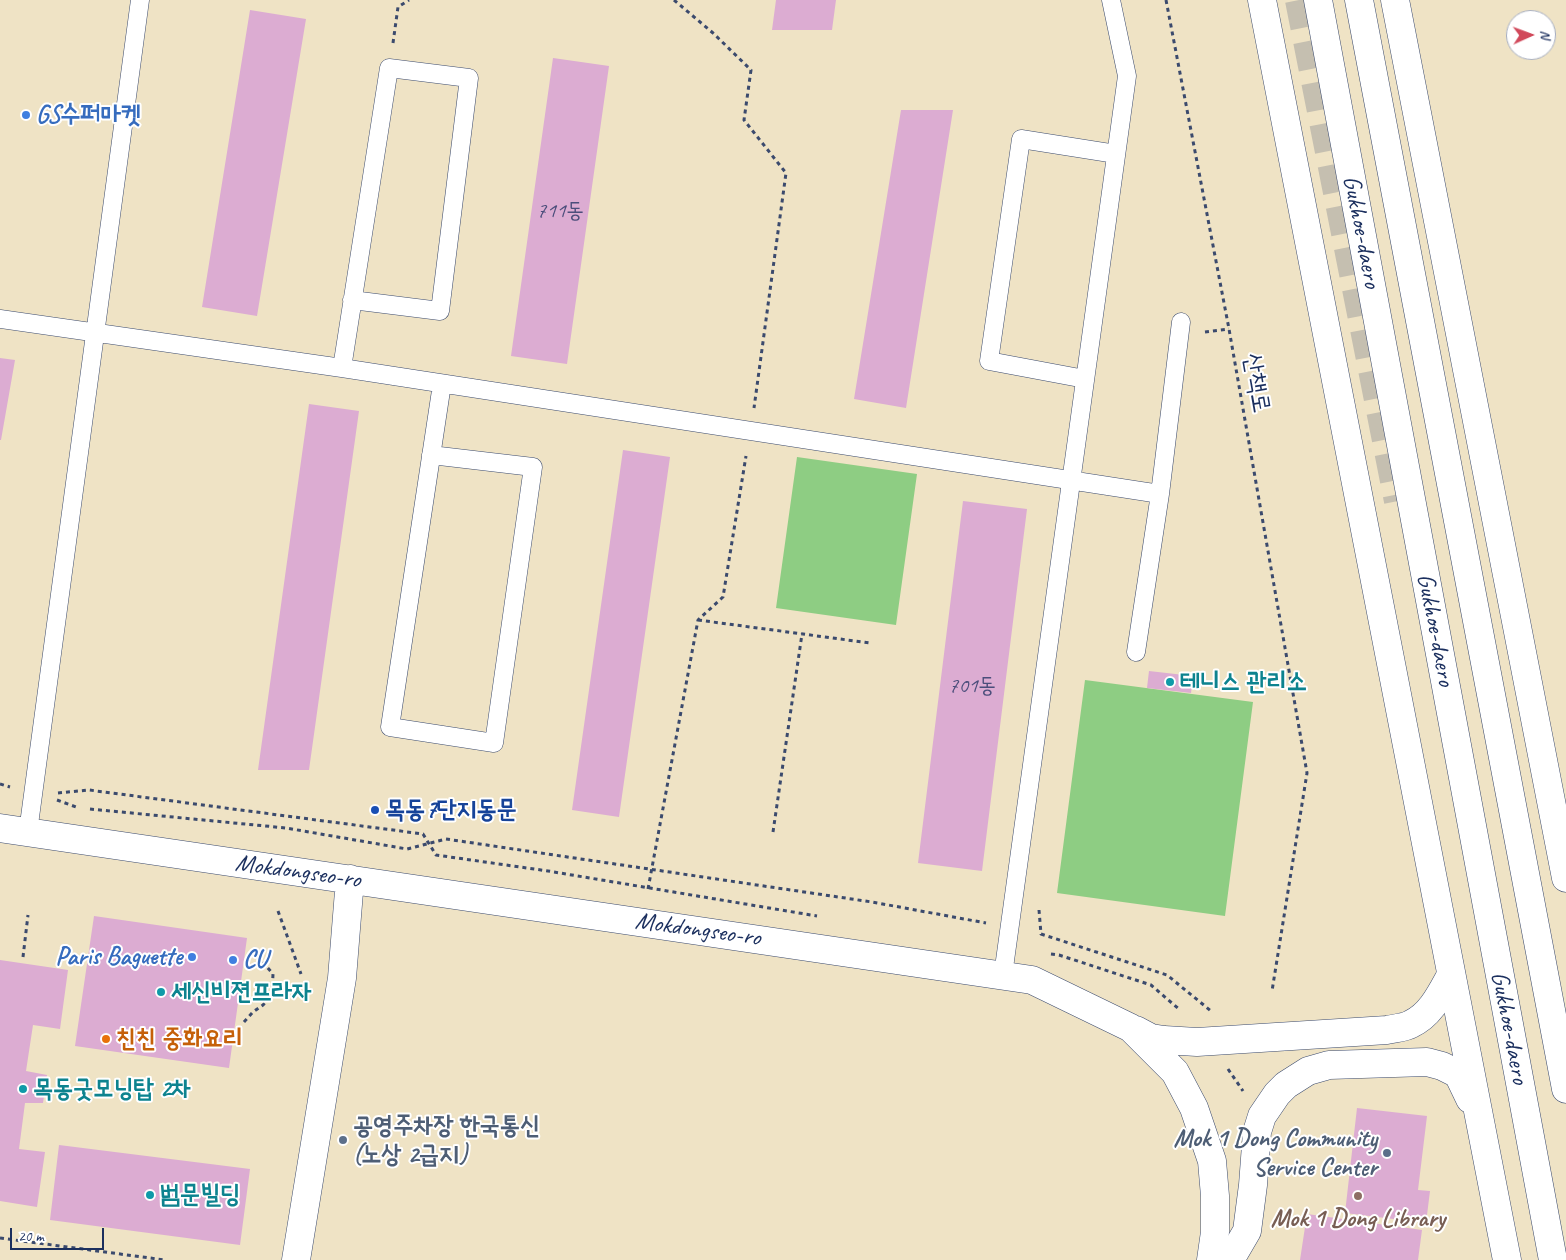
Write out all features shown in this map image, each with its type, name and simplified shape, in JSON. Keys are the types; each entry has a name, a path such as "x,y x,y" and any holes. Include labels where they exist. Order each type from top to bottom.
{"main road":[{"path":"1262,0 1507,1260"},
{"name":"Gukhoe-daero","path":"1318,0 1553,1260"},
{"name":"Gukhoe-daero","path":"1360,0 1566,1089"},
{"path":"1395,0 1566,878"},
{"name":"Mokdongseo-ro","path":"0,828 1032,980 1132,1028 1176,1072 1202,1127 1212,1161 1215,1196 1215,1232 1211,1260"},
{"path":"296,1260 342,978 350,880"},
{"path":"1132,1028 1151,1038 1209,1042 1387,1030 1411,1024 1427,1012 1437,1001 1451,975"},
{"path":"1230,1260 1247,1231 1254,1185 1257,1132 1262,1116 1277,1094 1286,1085 1308,1071 1329,1066 1427,1062 1442,1066 1458,1074 1479,1117"}],"lane":[{"path":"28,832 38,794 140,0"},
{"path":"1003,975 1127,76 1111,0"},
{"path":"342,368 352,300 389,68 469,78 440,311 352,300"},
{"path":"1085,379 989,361 1021,139 1116,154"},
{"path":"0,319 342,368 1160,494"},
{"path":"1136,652 1160,494 1181,322"},
{"path":"431,455 533,467 494,743 390,727 431,455 442,384"}],"path":[{"path":"389,68 398,7 409,0"},
{"name":"산책로","path":"1166,0 1229,329 1307,774 1272,991"},
{"path":"698,620 870,643"},
{"path":"772,832 802,634"},
{"path":"0,784 77,807"},
{"path":"38,794 89,790 423,834 436,855 548,871 823,917"},
{"path":"87,808 286,828 407,849 446,839 455,840 872,902 993,925"},
{"path":"1039,905 1041,934 1167,975 1218,1016"},
{"path":"278,911 301,974"},
{"path":"24,957 28,915"},
{"path":"1007,947 1058,955 1151,986 1198,1026 1262,1116"},
{"path":"244,1022 272,995 273,974 260,959"},
{"path":"0,1238 165,1260"}],"green space":[{"path":"797,457 917,474 896,625 776,608"},
{"path":"1085,680 1253,702 1225,916 1057,893"}],"building":[{"path":"776,0 836,0 832,30 772,30"},
{"path":"250,10 306,19 257,316 202,307"},
{"path":"553,58 609,66 567,364 511,356"},
{"path":"901,110 953,110 906,408 854,399"},
{"path":"0,358 15,360 1,440 0,440"},
{"path":"309,404 359,411 309,770 258,770"},
{"path":"623,450 670,457 619,817 572,810"},
{"path":"963,501 1027,509 982,871 918,863"},
{"name":"테니스 관리소","path":"1149,671 1193,676 1191,693 1147,688"},
{"name":"세신비젼프라자","path":"94,916 247,938 229,1068 75,1046"},
{"name":"목동굿모닝탑 2차","path":"0,960 68,970 60,1029 33,1025 26,1071 47,1075 43,1103 25,1103 19,1149 45,1152 37,1207 0,1201"},
{"name":"Mok 1 Dong Community Service Center","path":"1357,1108 1427,1116 1418,1190 1430,1191 1426,1223 1345,1213"},
{"name":"범문빌딩","path":"59,1145 250,1169 240,1245 50,1220"},
{"path":"1307,1214 1422,1230 1418,1260 1300,1260"}],"tunnel":[{"path":"1299,0 1398,501"}],"place":[{"name":"GS수퍼마켓","path":"26,115"},
{"name":"테니스 관리소","path":"1170,682"},
{"name":"목동7단지동문","path":"375,810"},
{"name":"Paris Baguette","path":"192,957"},
{"name":"CU","path":"233,960"},
{"name":"세신비젼프라자","path":"161,992"},
{"name":"친친 중화요리","path":"106,1039"},
{"name":"목동굿모닝탑 2차","path":"23,1089"},
{"name":"공영주차장 한국통신 (노상 2급지)","path":"343,1140"},
{"name":"Mok 1 Dong Community Service Center","path":"1387,1153"},
{"name":"범문빌딩","path":"150,1195"},
{"name":"Mok 1 Dong Library","path":"1358,1196"}]}
